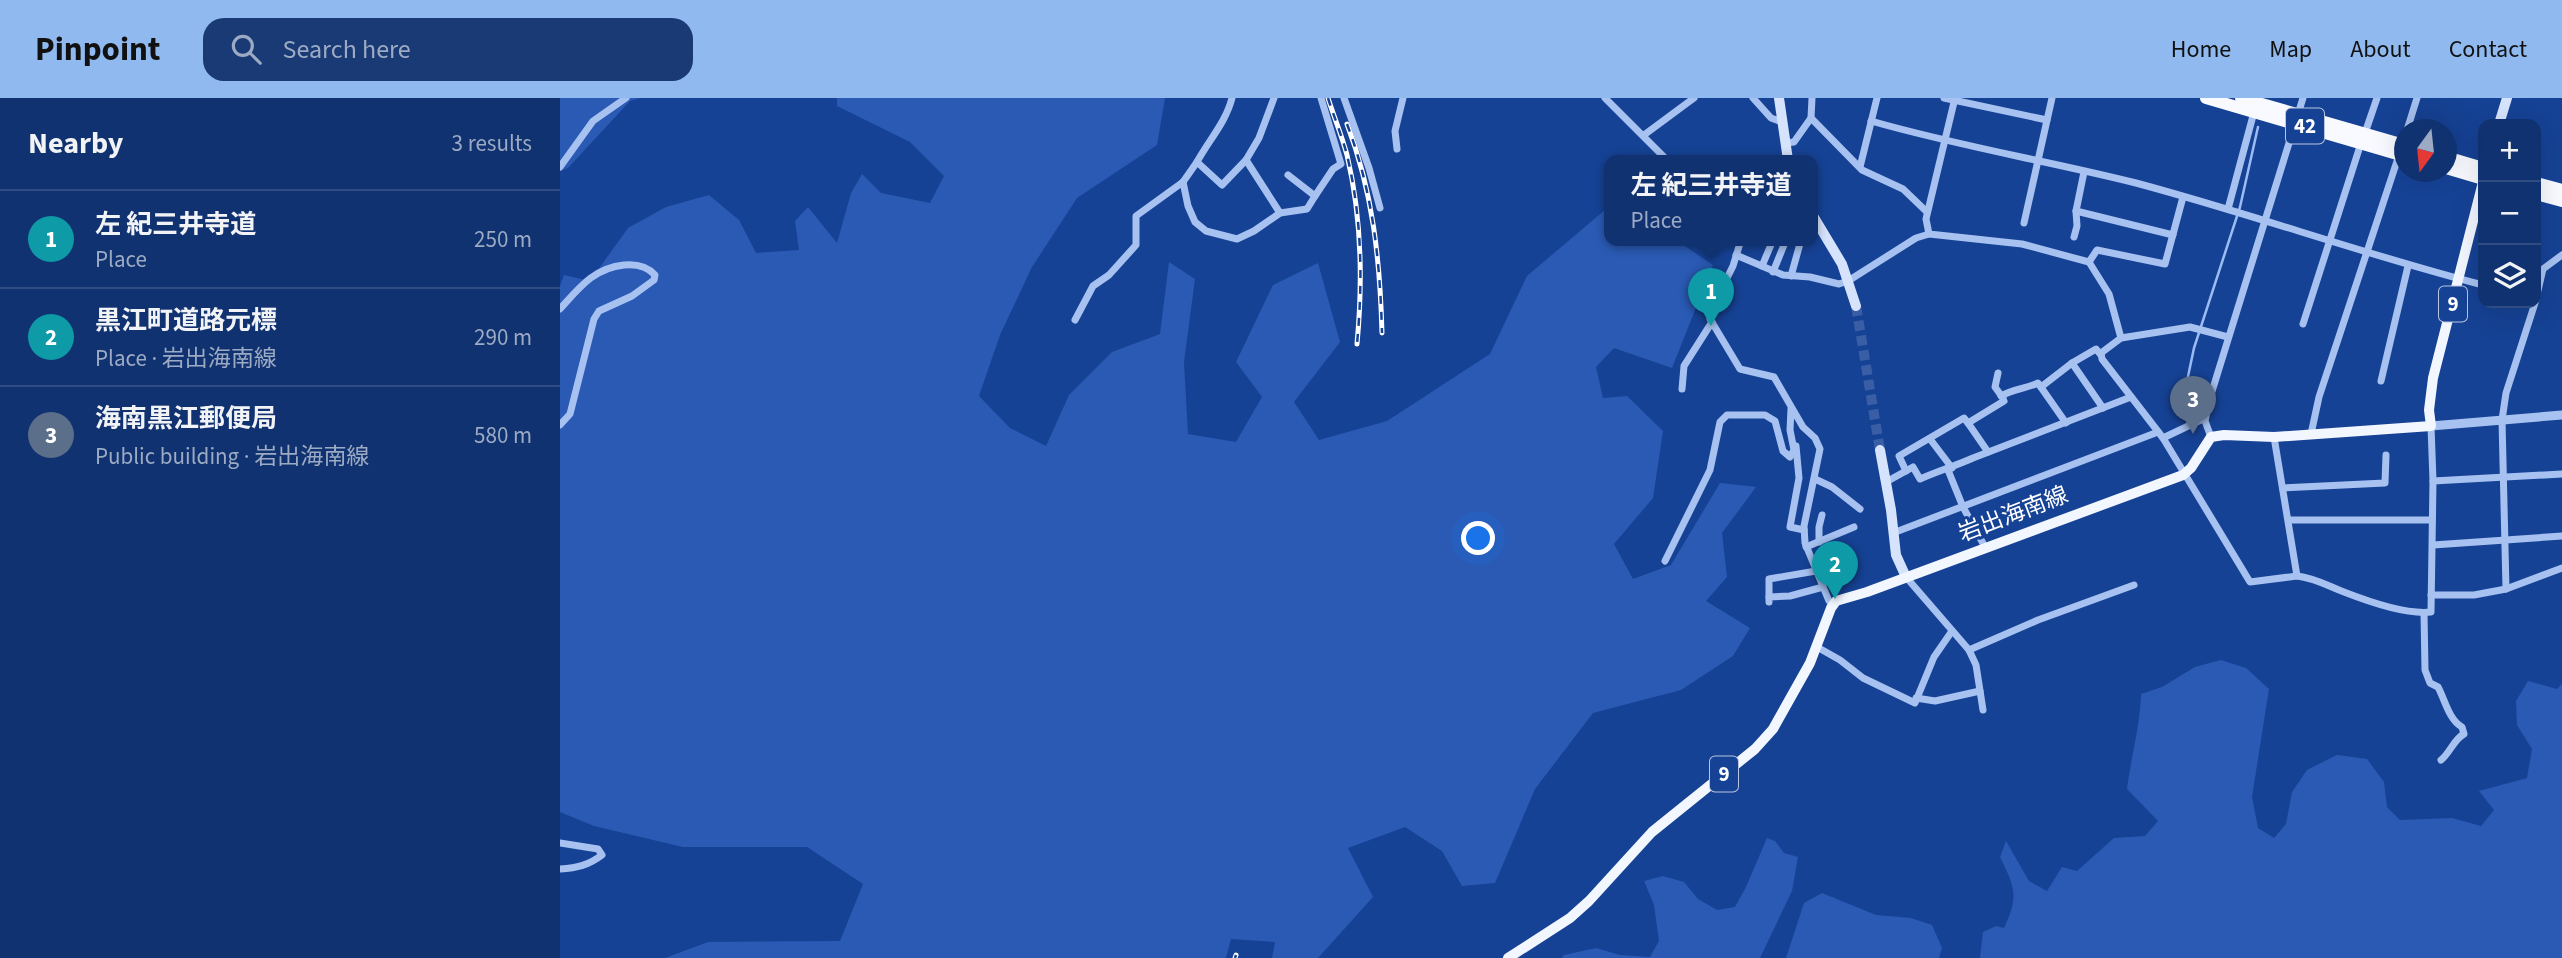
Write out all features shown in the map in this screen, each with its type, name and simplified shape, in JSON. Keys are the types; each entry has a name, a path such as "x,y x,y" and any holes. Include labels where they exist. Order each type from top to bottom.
{"highway":[{"name":"42","path":"2206,98 2255,107 2394,145"},
{"name":"42","path":"2242,98 2255,107"},
{"path":"2457,160 2478,167"},
{"path":"2457,172 2478,179"},
{"path":"2541,184 2562,190"},
{"path":"2541,195 2562,201"}],"main road":[{"path":"1779,98 1787,155"},
{"path":"2501,119 2507,98"},
{"name":"9","path":"2431,426 2431,392 2483,182"},
{"path":"1818,223 1833,246 1856,306"},
{"path":"2183,475 2191,468 2211,437 2224,435 2274,438 2431,426"},
{"path":"1880,450 1896,555 1906,578"},
{"name":"岩出海南線","path":"1833,604 2183,475"},
{"name":"9","path":"1508,958 1570,918 1590,901 1652,832 1755,749 1773,729 1817,647 1833,604"}],"street":[{"path":"560,167 593,121 626,98"},
{"path":"1075,320 1093,286 1109,275 1136,245 1136,216 1183,182 1222,125 1232,98"},
{"path":"1197,162 1222,185 1246,160 1259,138 1274,98"},
{"path":"1183,182 1188,206 1195,222 1206,231 1237,239 1254,232 1280,213 1307,209 1333,169 1341,164 1321,98"},
{"path":"1344,98 1380,208"},
{"path":"1397,149 1395,131 1403,98"},
{"path":"1605,98 1662,155"},
{"path":"1644,135 1694,98"},
{"path":"1754,98 1771,118 1782,122"},
{"path":"1785,143 1794,142 1811,118 1812,98"},
{"path":"1860,167 1877,98"},
{"path":"1944,98 2047,120"},
{"path":"2024,223 2052,98"},
{"path":"2211,437 2205,418 2303,98"},
{"path":"2303,324 2377,98"},
{"path":"2410,119 2417,98"},
{"path":"1929,234 1927,212 1954,99"},
{"path":"2228,209 2255,107"},
{"path":"1811,118 1860,167 1903,189 1927,212"},
{"path":"1871,121 1944,142 2084,172 2228,209 2367,254 2478,284"},
{"path":"1246,160 1280,213"},
{"path":"2074,237 2084,172"},
{"path":"2311,434 2319,397 2394,174"},
{"path":"1288,175 1315,196"},
{"path":"2089,262 2097,250 2165,264 2183,197"},
{"path":"2076,211 2173,235"},
{"path":"1736,255 1773,272 1839,284 1916,238 1929,234 2022,244 2089,262 2100,276 2109,295 2122,338"},
{"path":"1739,246 1710,319 1741,369 1774,377 1820,449 1804,530 1816,571 1829,601 1833,604"},
{"path":"1762,266 1770,246"},
{"path":"1773,272 1784,246"},
{"path":"1791,276 1799,246"},
{"path":"2541,277 2543,269 2562,255"},
{"path":"560,309 588,278 613,266 634,264 651,270 655,275 654,280 632,296 599,311 594,319 570,414 560,425"},
{"path":"2381,381 2408,266"},
{"path":"2506,589 2502,420 2506,393 2533,308"},
{"path":"1682,390 1684,366 1712,322"},
{"path":"2102,356 2101,353 2122,338 2190,327 2228,337"},
{"path":"2041,387 2096,349 2160,435 2250,582 2297,576 2312,578 2344,592 2407,611 2424,613 2431,612 2431,426 2562,415"},
{"path":"2073,363 2103,408"},
{"path":"1998,373 1996,387 2003,398"},
{"path":"1968,423 2012,389 2023,390 2038,383 2066,423"},
{"path":"1886,482 1913,467 1920,479 1937,471 1950,469 2131,397"},
{"path":"1665,561 1710,470 1720,422 1727,415 1765,415 1775,421 1783,451 1790,457 1794,450 1790,430 1791,407"},
{"path":"1906,471 1899,456 1964,418 1988,452"},
{"path":"1893,533 2205,418"},
{"path":"2274,438 2297,576"},
{"path":"1930,439 1950,469 1963,507 1985,547"},
{"path":"1792,441 1798,449 1799,478 1792,504 1790,527 1804,530"},
{"path":"2283,488 2385,483 2386,455"},
{"path":"2433,481 2562,474"},
{"path":"1815,479 1832,487 1860,509"},
{"path":"1819,542 1822,515"},
{"path":"2289,520 2432,520"},
{"path":"1807,547 1854,527"},
{"path":"2432,545 2562,536"},
{"path":"2431,595 2474,595 2506,589 2562,568"},
{"path":"1758,581 1816,571"},
{"path":"1906,578 1969,650 1976,665 1983,710"},
{"path":"1769,579 1769,599 1823,587"},
{"path":"1969,650 2038,620 2134,585"},
{"path":"2424,613 2426,670 2430,683 2438,687 2451,716 2456,724 2462,727 2464,734 2459,736 2441,760"},
{"path":"1817,647 1863,678 1914,703 1932,660 1952,631"},
{"path":"1916,698 1934,701 1980,691"},
{"path":"560,843 598,849 603,855 591,864 560,869"}],"shaded area":[{"path":"560,98 640,98 630,101 568,168 560,171"},
{"path":"837,98 1165,98 1157,145 1077,198 1032,267 1000,335 979,396 1010,428 1046,446 1069,395 1112,352 1160,334 1169,262 1195,279 1184,362 1188,434 1236,442 1262,397 1236,362 1273,285 1318,263 1340,342 1294,402 1319,440 1387,421 1490,354 1527,276 1604,211 1604,246 1685,246 1713,265 1672,368 1614,348 1596,367 1603,398 1627,396 1663,431 1653,498 1614,544 1633,579 1671,565 1720,483 1756,487 1722,533 1727,577 1706,601 1750,628 1733,656 1681,690 1593,713 1535,789 1495,883 1462,886 1442,851 1405,827 1348,848 1373,897 1318,958 1272,958 1275,942 1231,939 1226,958 665,958 708,942 840,941 863,884 807,847 683,847 594,826 560,812 560,286 564,275 590,281 628,228 666,207 709,195 739,220 756,253 799,250 795,221 808,207 837,243 851,193 862,174 881,193 930,203 944,176 910,142 837,106"},
{"path":"2221,660 2246,668 2269,689 2252,797 2258,828 2274,838 2286,824 2292,792 2307,770 2337,755 2367,759 2384,782 2387,807 2400,820 2452,818 2481,826 2494,810 2479,791 2527,778 2532,749 2517,725 2516,701 2528,681 2557,689 2562,684 2562,958 1980,958 1983,932 1996,926 2004,928 2012,908 2012,884 2000,857 2006,841 2029,881 2047,891 2062,867 2077,871 2114,838 2145,836 2158,821 2127,789 2141,694 2162,687 2195,667"},
{"path":"1767,838 1775,841 1784,853 1798,857 1792,891 1760,958 1562,958 1564,955 1596,948 1620,955 1650,957 1659,941 1654,905 1644,881 1663,876 1684,882 1698,899 1717,910 1735,907"},
{"path":"1822,893 1876,915 1911,918 1932,925 1942,948 1939,958 1786,958 1804,903"}],"waterway":[{"path":"2191,398 2186,386 2194,348 2240,207 2258,127"}],"tunnel":[{"path":"1856,306 1880,450"}],"railway":[{"path":"1328,98 1347,155 1356,202 1360,273 1357,344"},
{"path":"1347,124 1363,175 1374,227 1382,333"}],"place":[{"name":"左 紀三井寺道","path":"1711,326"},
{"name":"海南黒江郵便局","path":"2193,434"},
{"name":"黒江町道路元標","path":"1835,599"}]}
